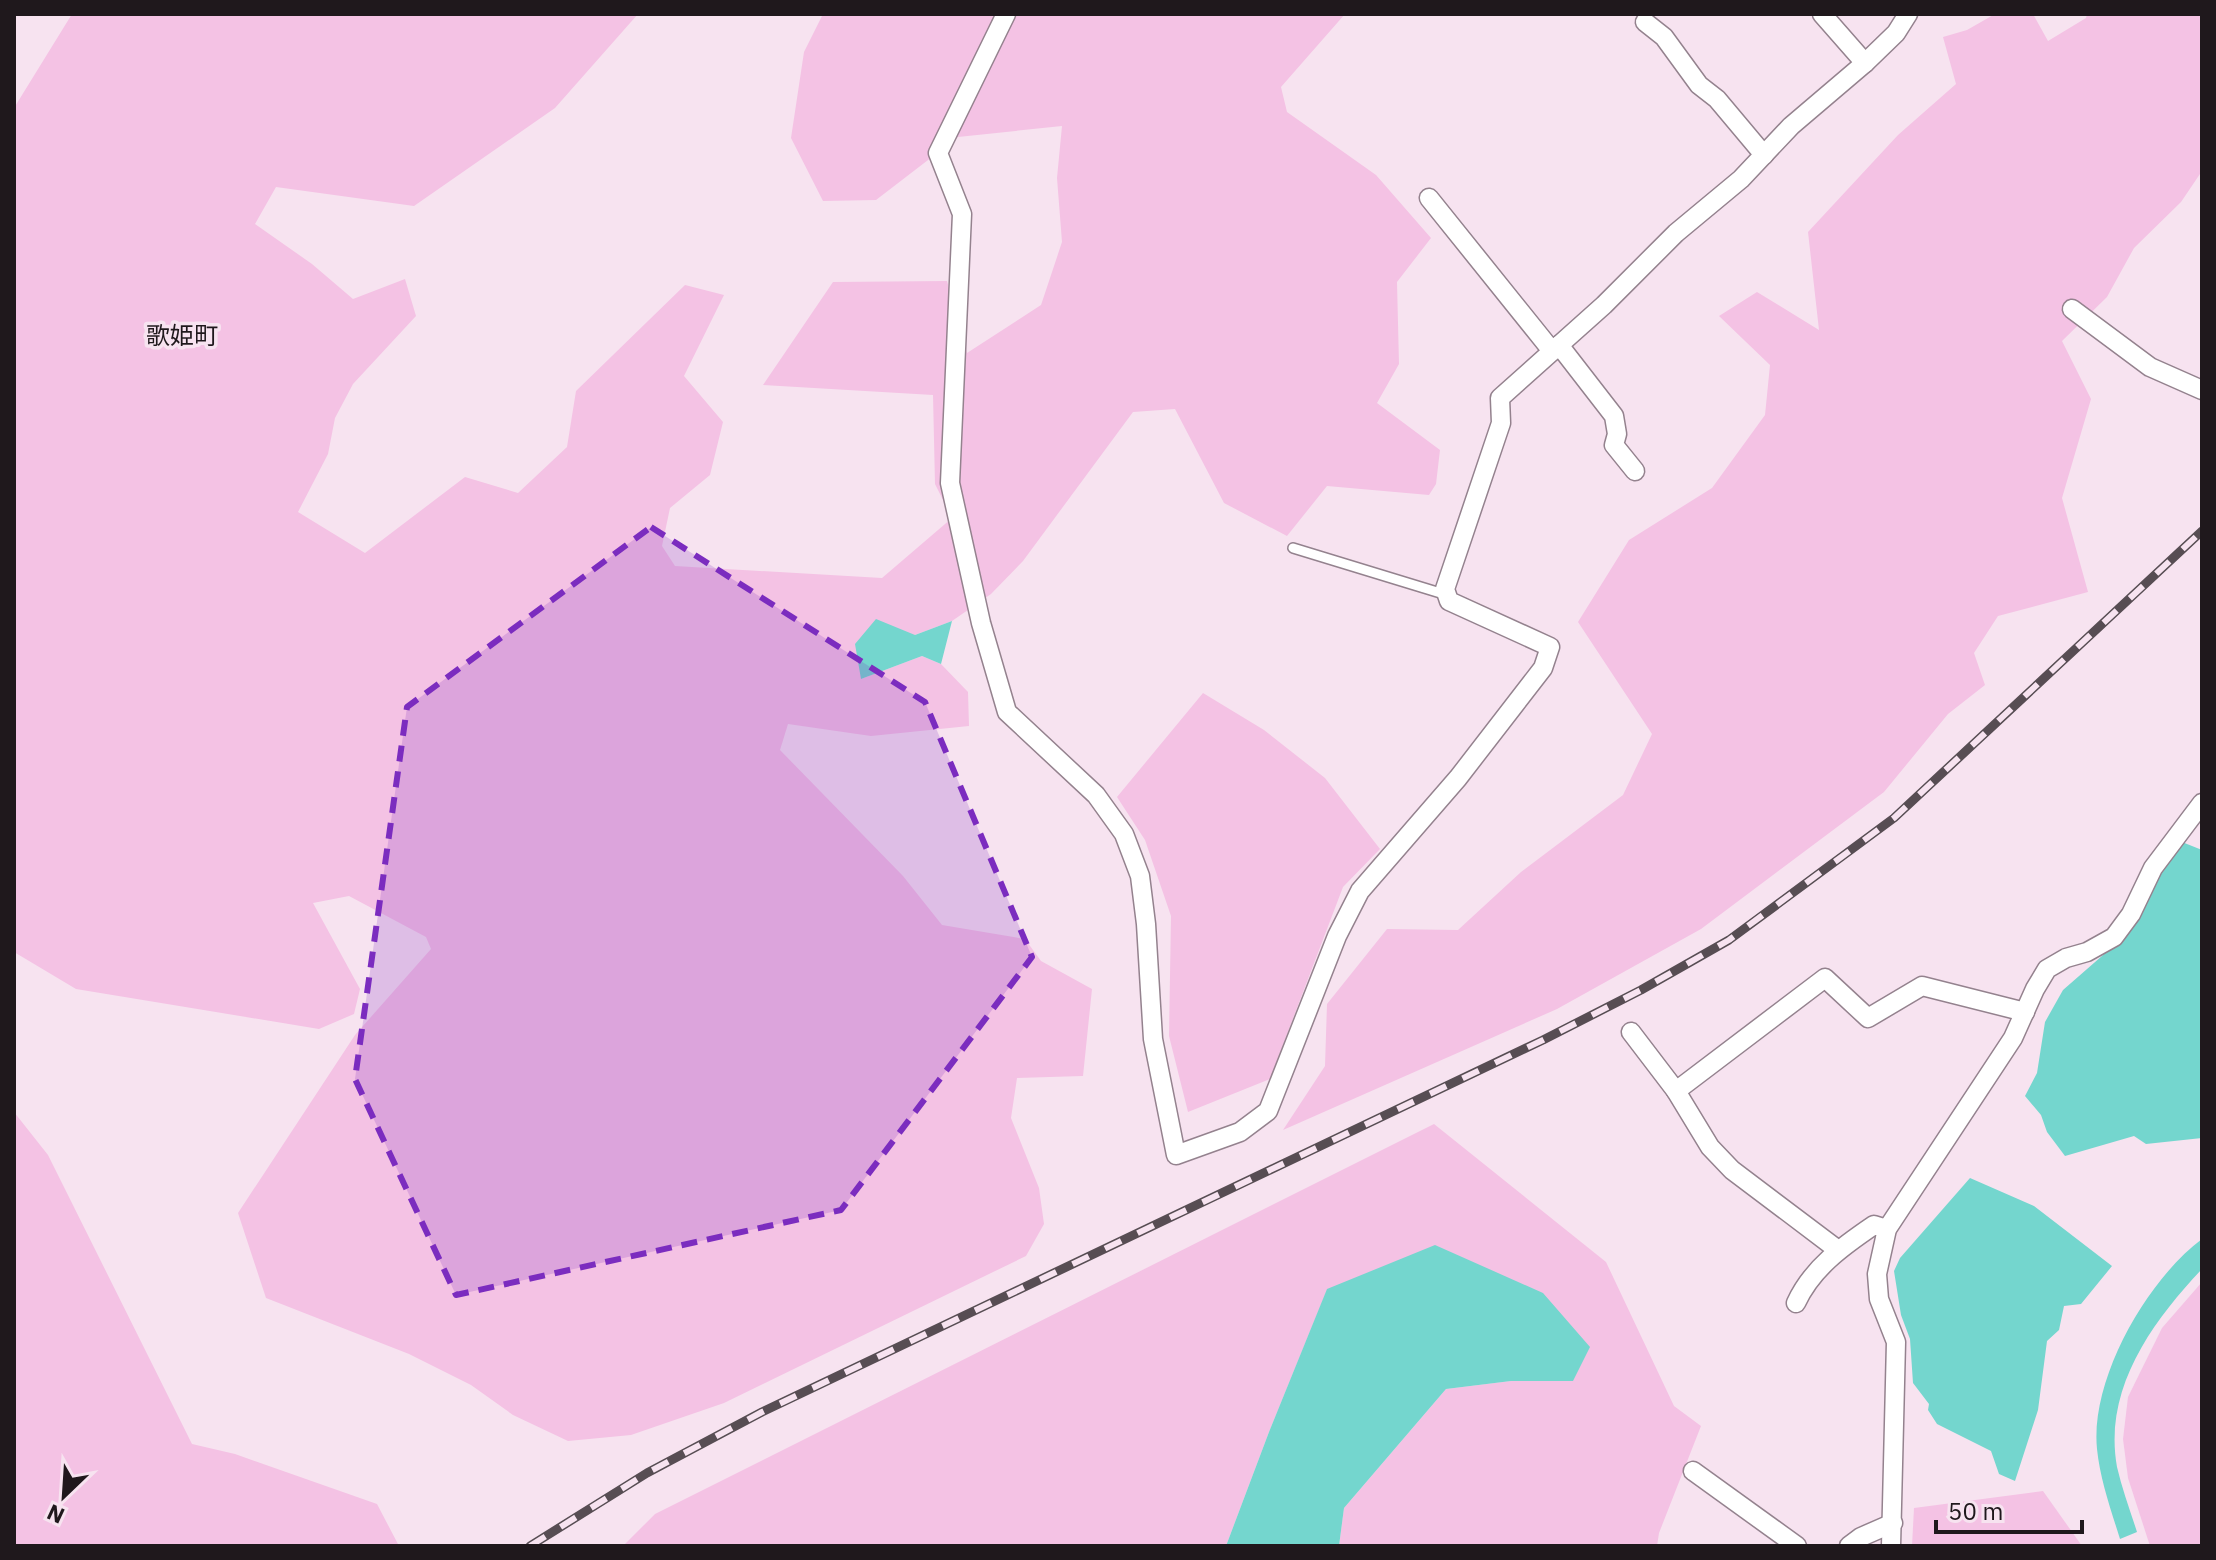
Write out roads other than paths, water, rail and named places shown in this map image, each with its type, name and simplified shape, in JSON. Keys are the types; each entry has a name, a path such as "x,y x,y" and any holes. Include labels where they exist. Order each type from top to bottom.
{"street":[{"path":"1006,14 938,153 962,214 950,483 981,623 1007,712 1096,795 1124,834 1140,876 1153,1039 1176,1155 1240,1132 1268,1111 1337,936 1360,891 1458,778 1543,668 1550,647 1449,601 1445,589 1501,423 1500,398 1676,233 1741,179 1791,126 1865,63 1896,33 1908,14"},
{"path":"1822,14 1865,63"},
{"path":"1645,22 1664,37 1699,85 1717,99 1764,155"},
{"path":"1429,198 1614,416 1617,434 1614,445 1635,471"},
{"path":"2072,309 2150,367 2202,390"},
{"path":"1891,1546 1896,1342 1879,1299 1877,1274 1887,1229 2004,1052 2047,969 2114,937 2131,914 2153,868 2202,803"},
{"path":"1676,1091 1825,978 1868,1018 1922,986 2025,1012"},
{"path":"1631,1032 1676,1091 1710,1147 1732,1170 1838,1250"},
{"path":"1796,1303 1803,1287 1838,1250 1874,1225 1887,1229"},
{"path":"1693,1471 1797,1546"},
{"path":"1849,1546 1861,1537 1893,1523"}],"lane":[{"path":"1293,548 1447,595"}],"railway":[{"path":"530,1546 647,1473 762,1412 1543,1040 1729,940 1894,818 2202,531"}],"district":[{"name":"歌姫町","path":"182,335"}]}
